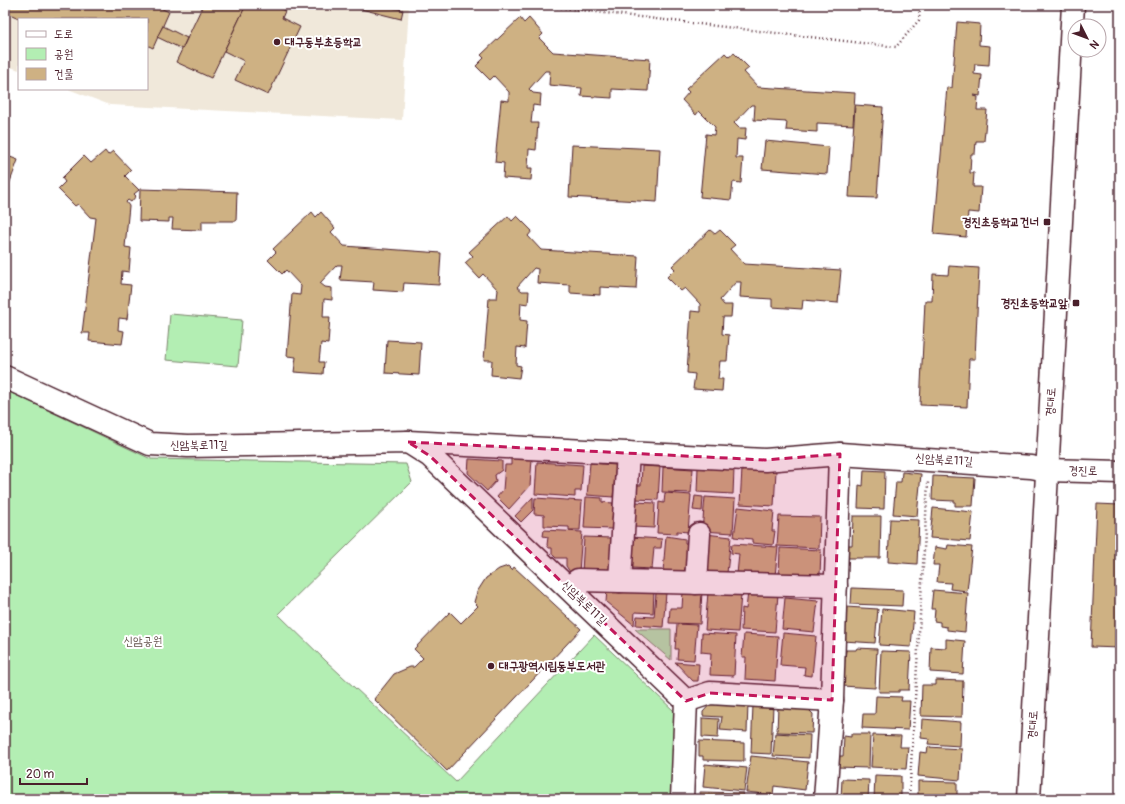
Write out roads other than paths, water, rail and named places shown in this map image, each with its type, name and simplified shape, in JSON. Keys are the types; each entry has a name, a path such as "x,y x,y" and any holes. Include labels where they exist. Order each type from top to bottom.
{"street":[{"name":"경대로","path":"1029,799 1073,5"},
{"name":"신암북로11길","path":"5,376 150,444 188,446 408,442 765,460 840,454 929,459 1031,467 1047,470"},
{"name":"신암북로11길","path":"408,442 430,456 686,701"},
{"path":"620,581 628,453"},
{"path":"825,799 832,700 840,454"},
{"name":"경진로","path":"1047,470 1120,472"},
{"path":"696,583 699,534"},
{"path":"568,588 578,580 836,586"},
{"path":"682,799 686,701 710,693 832,700"}],"place":[{"name":"대구동부초등학교","path":"277,42"},
{"name":"경진초등학교건너","path":"1047,222"},
{"name":"경진초등학교앞","path":"1076,303"},
{"name":"대구광역시립동부도서관","path":"491,666"}],"park label":[{"name":"신암공원","path":"143,641"}]}
